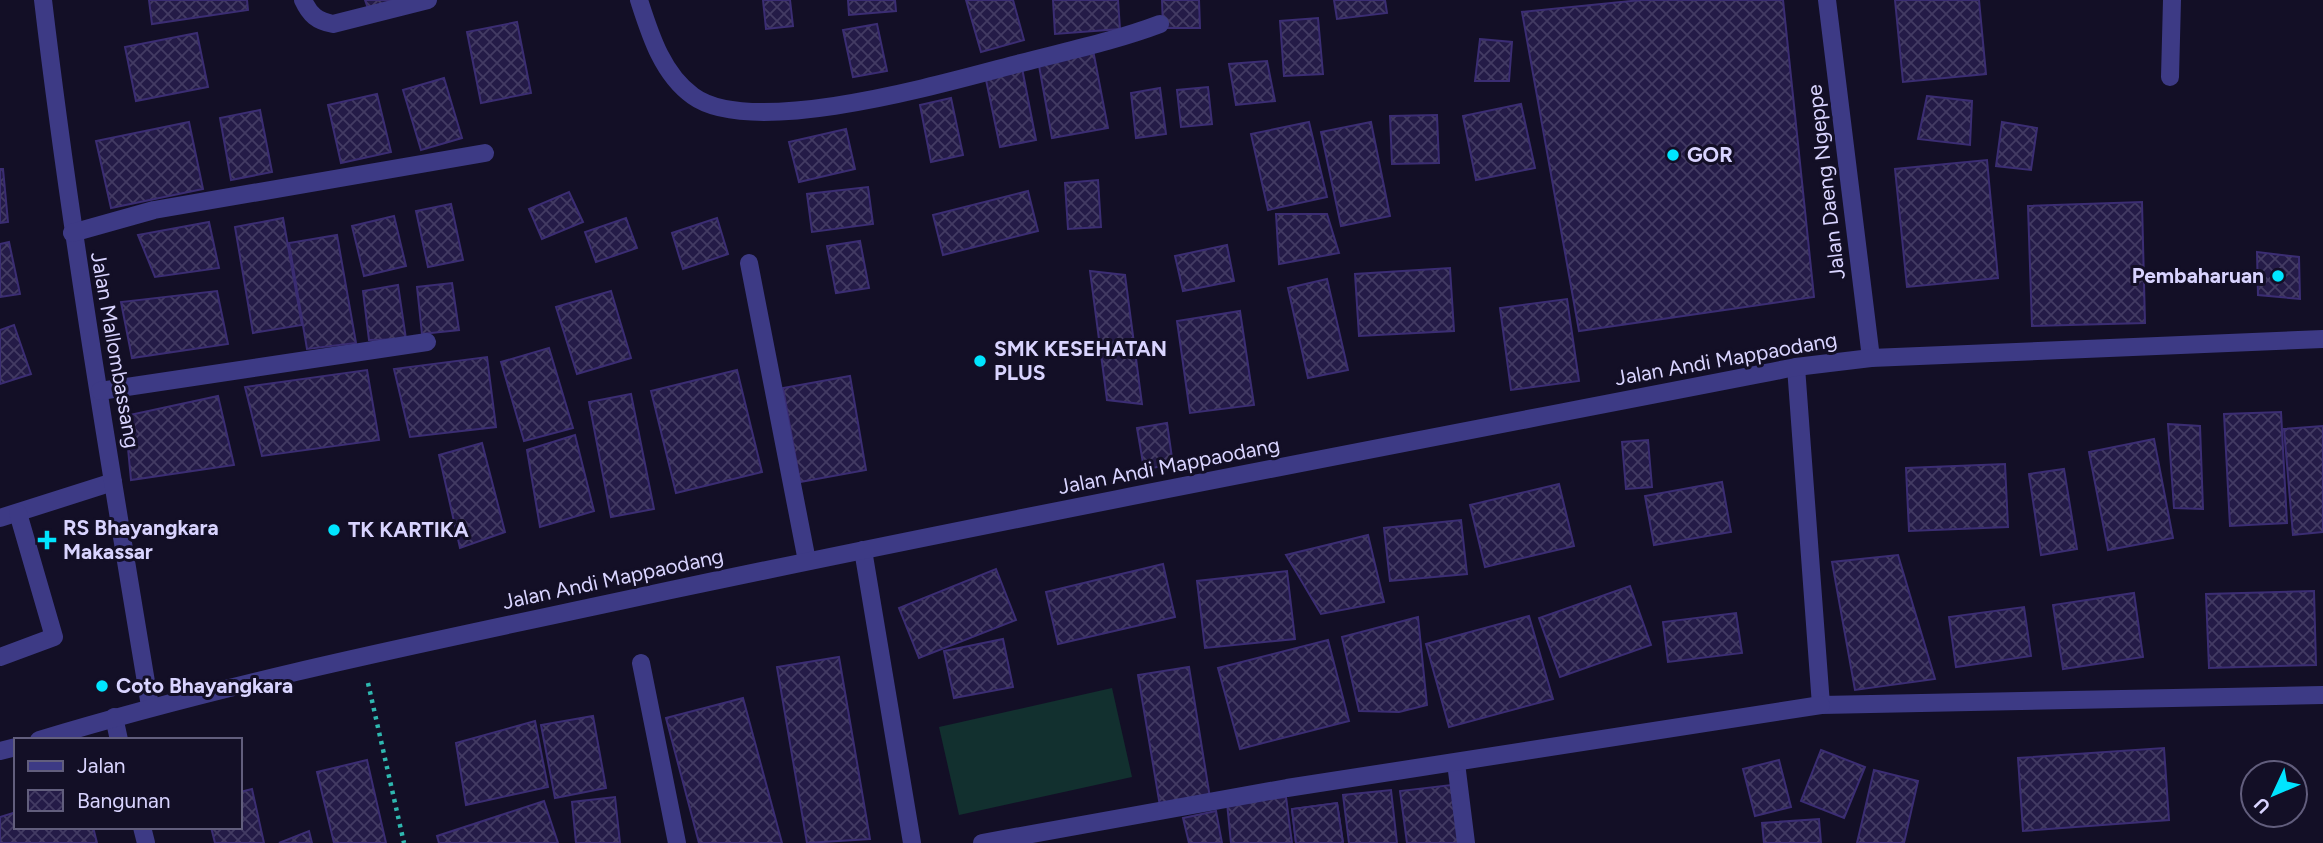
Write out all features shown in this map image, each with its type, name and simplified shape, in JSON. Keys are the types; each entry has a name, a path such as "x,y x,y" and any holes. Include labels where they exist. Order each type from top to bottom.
{"street":[{"name":"Jalan Mallombassang","path":"43,0 72,233 150,706"},
{"path":"303,0 308,12 320,21 333,24 428,1"},
{"path":"639,0 665,64 693,97 718,107 764,112 852,104 1160,24"},
{"name":"Jalan Daeng Ngeppe","path":"1827,0 1871,358"},
{"path":"2170,77 2172,0"},
{"path":"72,233 154,210 485,153"},
{"path":"749,263 807,561"},
{"name":"Jalan Andi Mappaodang","path":"46,738 150,706 362,656 807,561 1796,367 1871,358 2323,339"},
{"path":"100,391 427,342"},
{"path":"1796,367 1821,705"},
{"path":"0,519 113,482"},
{"path":"0,657 54,637 18,513"},
{"path":"863,550 912,843"},
{"path":"641,663 677,843"},
{"path":"982,843 1287,788 1821,705 2323,695"},
{"path":"114,718 119,738"},
{"path":"1457,763 1466,843"}],"path":[{"path":"362,656 404,843"}],"green space":[{"path":"1112,688 1132,777 959,815 939,727"}],"building":[{"path":"149,0 247,0 248,10 152,24"},
{"path":"365,0 409,0 370,14"},
{"path":"763,0 790,0 793,26 766,29"},
{"path":"848,0 895,0 896,11 849,15"},
{"path":"966,0 1013,0 1024,40 981,52"},
{"path":"1053,0 1118,0 1120,29 1055,34"},
{"path":"1162,0 1199,0 1200,28 1163,28"},
{"path":"1334,0 1385,0 1387,13 1337,19"},
{"name":"GOR","path":"1641,0 1783,0 1814,297 1579,331 1522,12"},
{"path":"1895,0 1979,0 1986,74 1903,82"},
{"path":"1318,18 1323,74 1284,76 1280,21"},
{"path":"517,22 531,93 481,103 467,32"},
{"path":"877,24 887,71 853,77 843,30"},
{"path":"197,33 208,87 136,101 125,47"},
{"path":"1480,39 1512,42 1509,81 1475,81"},
{"path":"1093,50 1108,128 1052,138 1038,60"},
{"path":"1267,61 1275,101 1236,105 1229,64"},
{"path":"1022,68 1036,140 1000,147 985,75"},
{"path":"444,78 462,138 421,150 403,90"},
{"path":"1208,87 1212,124 1181,127 1177,90"},
{"path":"1160,88 1166,134 1136,138 1131,93"},
{"path":"377,94 391,152 341,163 328,105"},
{"path":"1927,96 1972,101 1970,145 1918,139"},
{"path":"951,98 963,155 931,162 920,105"},
{"path":"1521,104 1535,168 1476,180 1463,116"},
{"path":"260,110 272,172 231,180 220,118"},
{"path":"1437,115 1439,163 1392,164 1390,116"},
{"path":"189,122 203,189 111,208 96,141"},
{"path":"1309,122 1327,197 1268,210 1251,134"},
{"path":"1371,122 1390,216 1341,226 1321,132"},
{"path":"2002,122 2037,128 2031,170 1996,166"},
{"path":"846,129 855,169 799,182 789,142"},
{"path":"1987,160 1998,278 1907,287 1895,169"},
{"path":"0,169 3,169 8,222 0,223"},
{"path":"1098,180 1101,227 1068,229 1065,183"},
{"path":"868,187 873,224 812,232 807,194"},
{"path":"1028,191 1038,231 943,255 933,215"},
{"path":"569,192 583,222 542,239 529,209"},
{"path":"2142,202 2145,323 2032,326 2028,206"},
{"path":"451,204 463,260 428,267 416,211"},
{"path":"1276,214 1327,214 1339,253 1279,264"},
{"path":"394,216 406,266 364,276 352,226"},
{"path":"283,218 302,325 253,333 235,227"},
{"path":"626,218 637,248 596,262 585,232"},
{"path":"717,218 728,254 683,269 672,233"},
{"path":"209,222 219,268 155,277 138,235"},
{"path":"337,235 356,343 307,349 289,243"},
{"path":"860,241 869,288 836,293 827,246"},
{"path":"9,242 20,294 0,297 0,244"},
{"path":"1227,245 1234,281 1183,291 1175,256"},
{"name":"Pembaharuan","path":"2257,252 2299,257 2300,299 2258,295"},
{"path":"1450,268 1454,331 1359,336 1355,274"},
{"path":"1090,271 1125,275 1142,404 1107,400"},
{"path":"1327,279 1348,370 1308,378 1288,288"},
{"path":"452,283 459,330 422,334 417,287"},
{"path":"398,285 406,339 369,340 363,291"},
{"path":"217,291 228,344 132,358 121,302"},
{"path":"611,291 631,358 577,374 556,307"},
{"path":"1567,299 1579,381 1511,390 1500,308"},
{"path":"1240,311 1254,405 1190,413 1177,321"},
{"path":"14,325 31,374 0,384 0,330"},
{"path":"549,348 573,428 524,441 501,362"},
{"path":"487,357 496,427 410,437 394,369"},
{"path":"367,370 379,440 262,456 245,387"},
{"path":"737,370 762,472 676,493 651,391"},
{"path":"850,376 866,470 800,482 783,388"},
{"path":"631,394 654,509 611,517 589,402"},
{"path":"218,396 234,465 131,480 125,416"},
{"path":"2281,412 2287,523 2230,526 2224,414"},
{"path":"1167,423 1173,465 1144,469 1137,428"},
{"path":"2168,424 2200,426 2203,509 2174,508"},
{"path":"2323,426 2323,532 2293,535 2284,429"},
{"path":"575,435 594,511 540,527 527,450"},
{"path":"2154,439 2173,538 2108,550 2089,452"},
{"path":"1648,440 1652,487 1626,489 1622,442"},
{"path":"482,443 505,532 460,548 439,455"},
{"path":"2005,464 2008,527 1909,531 1906,468"},
{"path":"2064,469 2077,549 2041,555 2029,474"},
{"path":"1722,482 1731,532 1654,545 1645,496"},
{"path":"1559,484 1574,546 1485,567 1470,505"},
{"path":"1461,520 1467,574 1390,581 1384,528"},
{"path":"1368,535 1384,602 1321,614 1286,555"},
{"path":"1898,555 1935,679 1855,690 1832,562"},
{"path":"1163,564 1175,617 1058,644 1046,592"},
{"path":"996,569 1016,620 919,658 899,608"},
{"path":"1287,571 1295,639 1205,648 1197,581"},
{"path":"1630,586 1651,645 1560,677 1539,618"},
{"path":"2314,591 2316,665 2209,668 2206,594"},
{"path":"2134,593 2143,657 2063,669 2053,605"},
{"path":"2024,607 2031,656 1956,667 1949,617"},
{"path":"1736,613 1742,653 1668,662 1663,622"},
{"path":"1529,616 1553,699 1449,727 1426,644"},
{"path":"1418,617 1427,705 1399,712 1359,711 1342,637"},
{"path":"1003,639 1013,687 954,698 944,651"},
{"path":"1328,640 1349,721 1240,749 1218,668"},
{"path":"839,657 870,839 807,843 777,667"},
{"path":"1189,667 1210,798 1160,806 1138,675"},
{"path":"743,698 782,843 699,843 666,718"},
{"path":"593,716 606,788 555,798 541,725"},
{"path":"535,721 548,787 466,805 456,743"},
{"path":"2164,748 2169,820 2023,831 2018,758"},
{"path":"1821,750 1865,767 1844,818 1801,801"},
{"path":"367,760 386,843 334,843 317,772"},
{"path":"1779,760 1791,807 1755,816 1743,769"},
{"path":"1874,770 1918,781 1904,843 1857,843"},
{"path":"1451,785 1459,843 1407,843 1400,791"},
{"path":"252,789 264,843 215,843 212,829 242,829 242,792"},
{"path":"1391,790 1397,843 1349,843 1343,795"},
{"path":"615,797 620,843 576,843 572,802"},
{"path":"1286,797 1292,843 1231,843 1227,803"},
{"path":"544,801 558,843 439,843 437,836"},
{"path":"1337,803 1343,843 1296,843 1292,809"},
{"path":"1337,803 1343,843 1296,843 1292,809"},
{"path":"1216,811 1222,843 1189,843 1183,818"},
{"path":"14,813 14,829 94,829 97,843 0,843 0,817"},
{"path":"1819,819 1821,843 1764,843 1762,823"},
{"path":"309,831 312,843 279,843"}],"place":[{"name":"GOR","path":"1673,155"},
{"name":"Pembaharuan","path":"2278,276"},
{"name":"SMK KESEHATAN PLUS","path":"980,361"},
{"name":"TK KARTIKA","path":"334,530"},
{"name":"RS Bhayangkara Makassar","path":"47,540"},
{"name":"Coto Bhayangkara","path":"102,686"}]}
